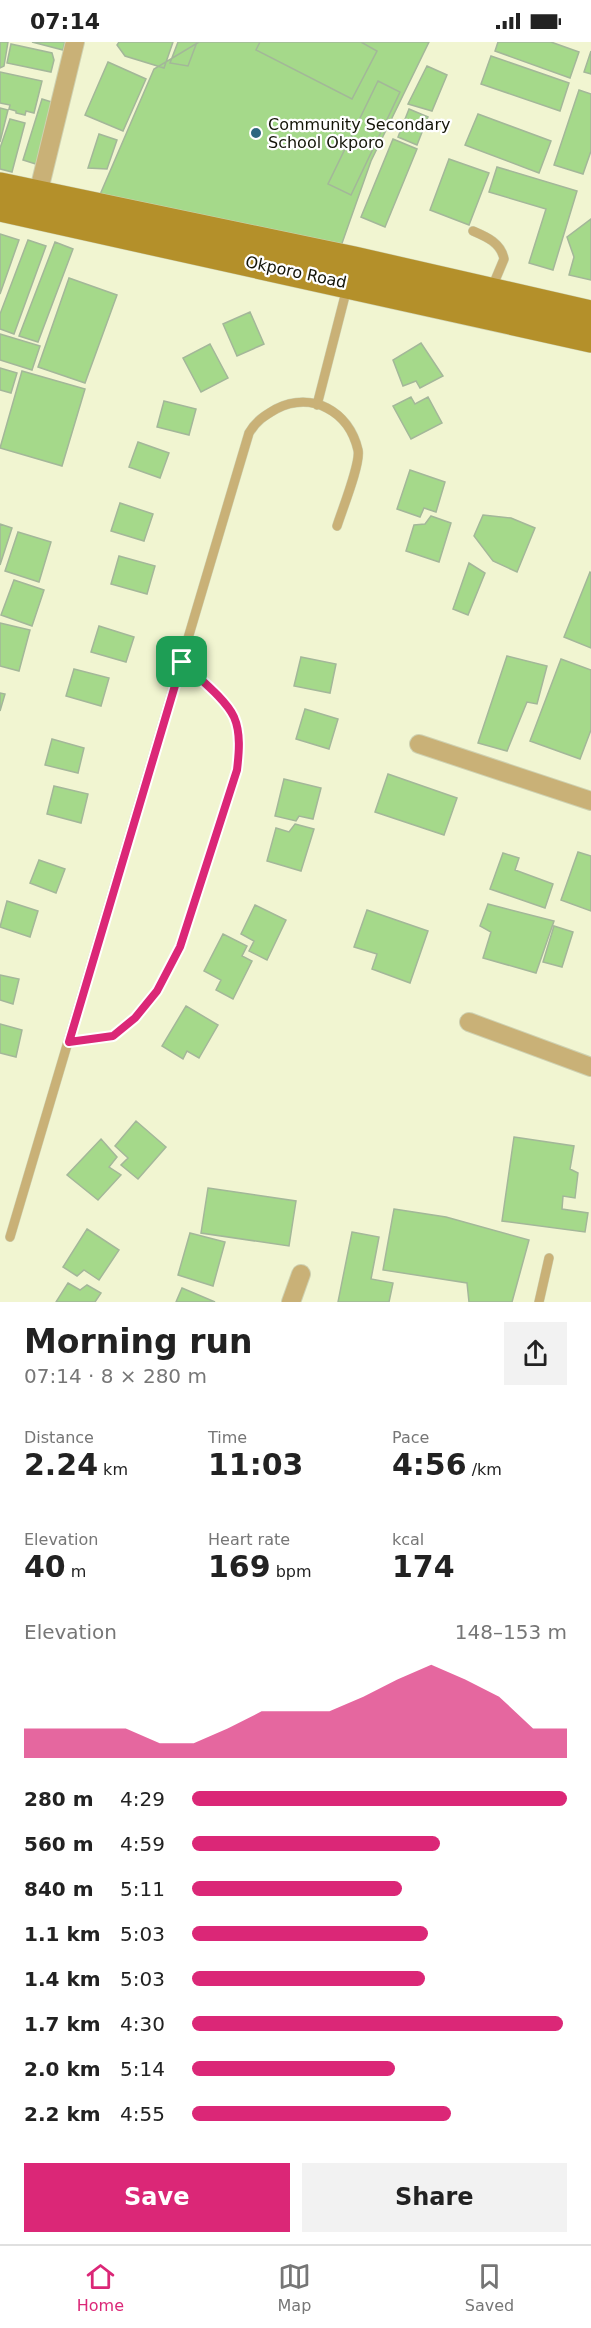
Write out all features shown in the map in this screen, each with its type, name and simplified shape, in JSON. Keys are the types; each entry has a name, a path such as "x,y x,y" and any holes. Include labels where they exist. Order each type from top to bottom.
{"main road":[{"name":"Okporo Road","path":"0,186 354,260 591,314"},
{"name":"Okporo Road","path":"0,208 348,283 591,339"}],"street":[{"path":"38,195 75,42"},
{"path":"419,744 591,801"},
{"path":"469,1022 591,1067"},
{"path":"291,1302 301,1274"}],"lane":[{"path":"473,231 487,236 503,254 504,259 490,292"},
{"path":"317,405 348,283"},
{"path":"10,1237 249,434 254,424 263,416 281,407 304,401 332,410 344,421 358,452 337,526"},
{"path":"69,1042 113,1036 135,1018 157,991 180,947 237,770 239,743 234,718 222,702 182,662"},
{"path":"539,1302 549,1258"}],"building":[{"path":"0,42 8,42 4,66 0,68"},
{"path":"32,42 65,42 63,50"},
{"path":"119,42 173,42 164,68 125,56 117,45"},
{"path":"178,42 197,42 188,66 170,63"},
{"name":"Community Secondary School Okporo","path":"199,42 429,42 371,161 340,249 99,197 154,69"},
{"path":"260,42 361,42 377,51 352,99 256,50"},
{"path":"498,42 551,42 579,52 570,78 495,51"},
{"path":"11,44 52,53 54,60 51,72 7,63"},
{"path":"591,51 591,74 584,72"},
{"path":"491,56 569,83 560,111 481,84"},
{"path":"108,62 146,79 123,131 85,115"},
{"path":"427,66 447,75 432,111 408,104"},
{"path":"0,72 42,81 34,113 26,111 25,115 16,113 9,109 10,105 0,103"},
{"path":"378,81 400,92 351,195 328,184"},
{"path":"579,90 591,94 591,151 583,174 554,165"},
{"path":"42,99 58,104 39,165 23,160"},
{"path":"0,108 8,110 0,142"},
{"path":"409,109 428,117 417,145 398,137"},
{"path":"478,114 551,141 539,173 465,145"},
{"path":"10,119 25,123 12,172 0,169 0,148"},
{"path":"99,134 117,140 107,169 88,168"},
{"path":"393,139 417,149 385,227 361,217"},
{"path":"449,159 489,173 469,225 430,210"},
{"path":"497,167 577,191 553,270 529,263 546,209 489,192"},
{"path":"591,219 591,280 569,275 574,257 567,237"},
{"path":"0,234 19,240 0,294"},
{"path":"28,240 46,246 14,334 0,329 0,314"},
{"path":"55,242 73,249 38,342 19,336"},
{"path":"69,278 117,295 85,383 38,367"},
{"path":"250,312 264,344 237,356 223,324"},
{"path":"0,334 40,346 32,370 0,360"},
{"path":"421,343 443,376 420,388 416,381 403,386 393,360"},
{"path":"210,344 228,378 201,392 183,358"},
{"path":"0,368 17,373 11,393 0,390"},
{"path":"22,371 85,389 62,466 0,448"},
{"path":"411,397 415,404 428,397 442,423 411,439 393,406"},
{"path":"164,401 196,409 189,435 157,427"},
{"path":"138,442 169,453 160,478 129,467"},
{"path":"410,470 445,482 436,512 424,508 420,517 397,509"},
{"path":"120,503 153,514 144,541 111,531"},
{"path":"483,515 511,518 535,528 517,572 493,561 474,536"},
{"path":"431,516 451,523 439,562 406,551 414,525 425,524"},
{"path":"0,524 12,528 0,565"},
{"path":"18,532 51,542 39,582 5,571"},
{"path":"119,556 155,566 147,594 111,584"},
{"path":"469,563 485,573 468,615 453,609"},
{"path":"591,573 591,648 564,637"},
{"path":"14,580 44,590 32,626 1,615"},
{"path":"0,623 30,630 19,671 0,666"},
{"path":"99,626 134,637 126,662 91,652"},
{"path":"507,656 547,666 537,704 527,702 507,751 478,743"},
{"path":"301,657 336,664 330,693 294,686"},
{"path":"561,659 591,670 591,730 580,759 530,741"},
{"path":"74,669 109,678 101,706 66,696"},
{"path":"0,693 5,694 0,711"},
{"path":"305,709 338,719 329,749 296,739"},
{"path":"52,739 84,748 78,773 45,765"},
{"path":"388,774 457,798 444,835 375,812"},
{"path":"284,779 321,788 313,819 299,816 296,821 275,816"},
{"path":"54,786 88,794 81,823 47,814"},
{"path":"295,824 314,829 301,871 267,861 276,828 289,832"},
{"path":"578,852 591,856 591,911 561,900"},
{"path":"503,853 519,858 515,870 553,884 545,908 490,889"},
{"path":"39,860 65,869 56,893 30,883"},
{"path":"7,901 38,911 30,937 0,927"},
{"path":"488,904 554,921 536,973 483,958 491,932 480,926"},
{"path":"255,905 286,920 267,960 249,951 254,941 241,934"},
{"path":"367,910 428,931 410,983 372,969 377,954 354,947"},
{"path":"554,926 573,932 562,967 543,962"},
{"path":"223,934 247,946 242,956 252,961 233,999 216,990 221,980 204,971"},
{"path":"0,975 19,979 13,1004 0,1000"},
{"path":"186,1006 218,1025 199,1058 187,1051 183,1059 162,1046"},
{"path":"0,1024 22,1030 16,1057 0,1053"},
{"path":"136,1121 166,1147 138,1179 121,1165 128,1158 115,1146"},
{"path":"514,1137 574,1146 570,1169 578,1173 575,1198 563,1196 562,1209 588,1213 585,1232 502,1221"},
{"path":"101,1139 117,1157 109,1167 121,1175 98,1200 67,1175"},
{"path":"208,1188 296,1201 289,1246 201,1233"},
{"path":"394,1209 446,1217 529,1240 512,1302 469,1302 467,1283 383,1270"},
{"path":"87,1229 119,1250 99,1280 84,1270 77,1276 63,1267"},
{"path":"352,1232 379,1237 371,1279 393,1283 389,1302 338,1302"},
{"path":"190,1233 225,1242 213,1286 178,1275"},
{"path":"68,1283 80,1290 87,1285 101,1293 95,1302 56,1302"},
{"path":"182,1288 215,1302 176,1302"}],"place":[{"name":"Community Secondary School Okporo","path":"256,133"}],"route":[{"path":"182,662 222,702 234,718 239,743 237,770 180,947 157,991 135,1018 113,1036 69,1042 159,738 182,662"}]}
